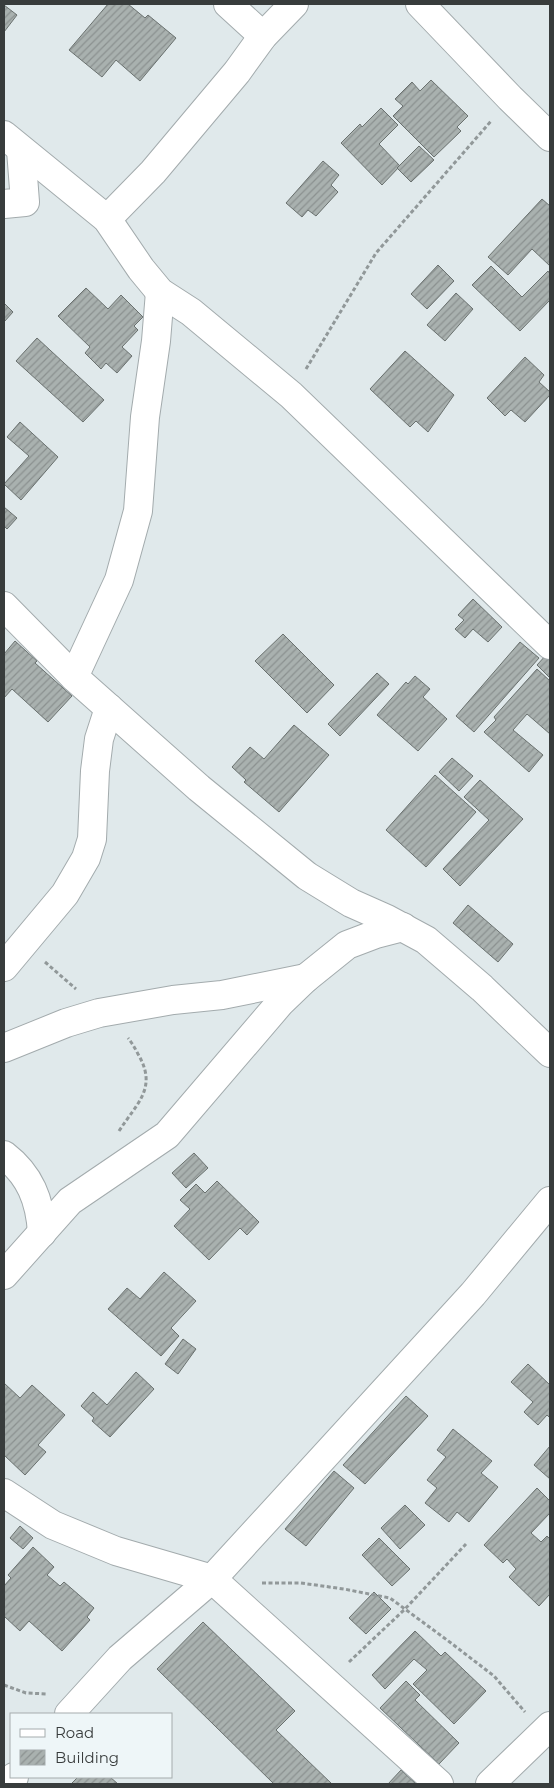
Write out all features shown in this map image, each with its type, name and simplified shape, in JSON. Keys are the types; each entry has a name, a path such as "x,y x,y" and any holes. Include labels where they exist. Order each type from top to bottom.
{"street":[{"path":"228,4 263,36"},
{"path":"107,219 153,172 237,72 263,36 294,4"},
{"path":"420,4 550,137"},
{"path":"12,142 107,219 141,269 160,292 191,312 290,395 550,645"},
{"path":"4,204 25,202 12,142"},
{"path":"74,677 119,580 138,511 145,417 156,341 160,292"},
{"path":"4,606 74,677 199,788 307,876 351,903 426,940 475,982 550,1053"},
{"path":"4,967 65,894 86,858 92,839 95,771 99,739 109,708"},
{"path":"5,1272 70,1201 167,1135 280,1004 306,978 347,945 402,927"},
{"path":"4,1048 66,1023 99,1013 173,1000 222,996 306,978"},
{"path":"4,1155 25,1175 41,1217 42,1233"},
{"path":"76,1706 120,1658 217,1583 473,1294 550,1201"},
{"path":"4,1493 53,1525 116,1551 217,1583 439,1784"},
{"path":"490,1784 546,1730"}],"path":[{"path":"290,395 376,253 510,98"},
{"path":"38,925 41,959 99,1013 116,1024 130,1041 143,1062 147,1075 145,1088 139,1104 116,1135"},
{"path":"326,1682 367,1647 466,1544"},
{"path":"217,1583 301,1583 390,1598 494,1676 546,1730"},
{"path":"4,1685 26,1693 76,1706"}],"building":[{"path":"108,4 128,4 145,18 148,15 176,38 140,81 116,60 102,77 69,50"},
{"path":"4,5 17,15 4,32"},
{"path":"431,80 468,116 457,127 461,131 434,157 393,116 403,106 395,99 412,82 420,91"},
{"path":"381,108 398,125 379,144 400,166 382,185 341,143 360,124 362,127"},
{"path":"419,146 434,160 411,182 397,168"},
{"path":"323,161 339,175 331,185 338,192 316,216 308,210 302,217 286,203"},
{"path":"542,199 550,206 550,266 532,249 508,275 488,257"},
{"path":"438,265 454,281 427,309 411,294"},
{"path":"491,266 522,297 548,271 550,274 550,300 520,331 472,285"},
{"path":"86,288 108,309 121,295 143,317 134,326 138,330 122,347 132,356 117,373 106,363 101,369 85,353 90,347 58,316"},
{"path":"456,293 473,309 445,341 427,325"},
{"path":"4,303 13,312 4,322"},
{"path":"37,338 104,400 83,422 16,361"},
{"path":"405,351 454,395 428,432 416,421 410,427 370,389"},
{"path":"525,357 544,375 539,382 550,392 550,395 525,422 511,410 505,416 487,398"},
{"path":"20,422 58,457 21,500 4,484 29,456 7,437"},
{"path":"4,507 17,518 7,529 4,526"},
{"path":"473,599 502,627 488,642 473,629 465,638 455,629 464,620 458,615"},
{"path":"283,634 334,685 307,713 255,661"},
{"path":"15,641 37,661 35,663 72,696 48,722 12,689 4,698 4,654"},
{"path":"520,642 539,658 474,732 456,716"},
{"path":"547,654 550,658 550,678 537,665"},
{"path":"537,669 550,681 550,734 527,714 513,730 543,755 529,772 484,732 496,720 494,717"},
{"path":"377,673 389,684 340,736 328,724"},
{"path":"415,676 430,689 423,697 447,719 418,751 377,715 406,682 408,684"},
{"path":"294,725 329,755 279,812 244,782 246,780 232,767 250,747 264,759"},
{"path":"452,758 473,776 459,791 439,772"},
{"path":"435,775 476,812 426,867 386,830"},
{"path":"480,780 523,819 460,886 443,869 489,820 464,797"},
{"path":"468,905 513,944 498,962 453,923"},
{"path":"194,1153 208,1168 186,1188 172,1173"},
{"path":"217,1181 259,1222 247,1235 240,1228 209,1260 174,1226 190,1209 180,1200 196,1184 205,1193"},
{"path":"164,1272 196,1301 171,1328 179,1336 161,1356 108,1309 127,1288 140,1299"},
{"path":"183,1339 196,1349 178,1374 165,1364"},
{"path":"528,1364 550,1385 550,1418 547,1415 538,1425 524,1412 533,1402 511,1382"},
{"path":"136,1372 154,1389 110,1437 92,1421 94,1418 81,1406 93,1392 107,1405"},
{"path":"4,1383 20,1398 32,1385 65,1415 38,1445 46,1452 25,1475 4,1455"},
{"path":"406,1396 428,1416 365,1484 343,1465"},
{"path":"453,1429 492,1461 481,1473 498,1487 469,1522 457,1512 449,1522 425,1503 437,1488 427,1480 446,1457 437,1450"},
{"path":"550,1446 550,1479 534,1465"},
{"path":"334,1471 354,1488 306,1546 285,1529"},
{"path":"537,1488 550,1501 550,1513 531,1533 541,1542 547,1536 550,1539 550,1594 539,1606 509,1577 516,1569 507,1559 503,1563 484,1545"},
{"path":"405,1505 425,1525 400,1549 381,1528"},
{"path":"20,1526 33,1538 23,1549 10,1538"},
{"path":"379,1538 410,1569 392,1586 362,1555"},
{"path":"33,1547 54,1567 47,1575 60,1586 64,1582 94,1608 87,1617 90,1620 62,1651 29,1621 20,1631 4,1616 4,1586 11,1578 8,1575"},
{"path":"374,1592 391,1609 366,1634 349,1618"},
{"path":"203,1622 295,1711 276,1730 332,1784 274,1784 157,1669"},
{"path":"415,1631 441,1656 445,1652 486,1691 454,1724 413,1684 427,1670 414,1659 385,1689 372,1675"},
{"path":"406,1681 420,1695 415,1700 459,1743 439,1764 380,1708"},
{"path":"401,1770 416,1784 388,1784"},
{"path":"77,1778 111,1778 118,1784 71,1784"}]}
